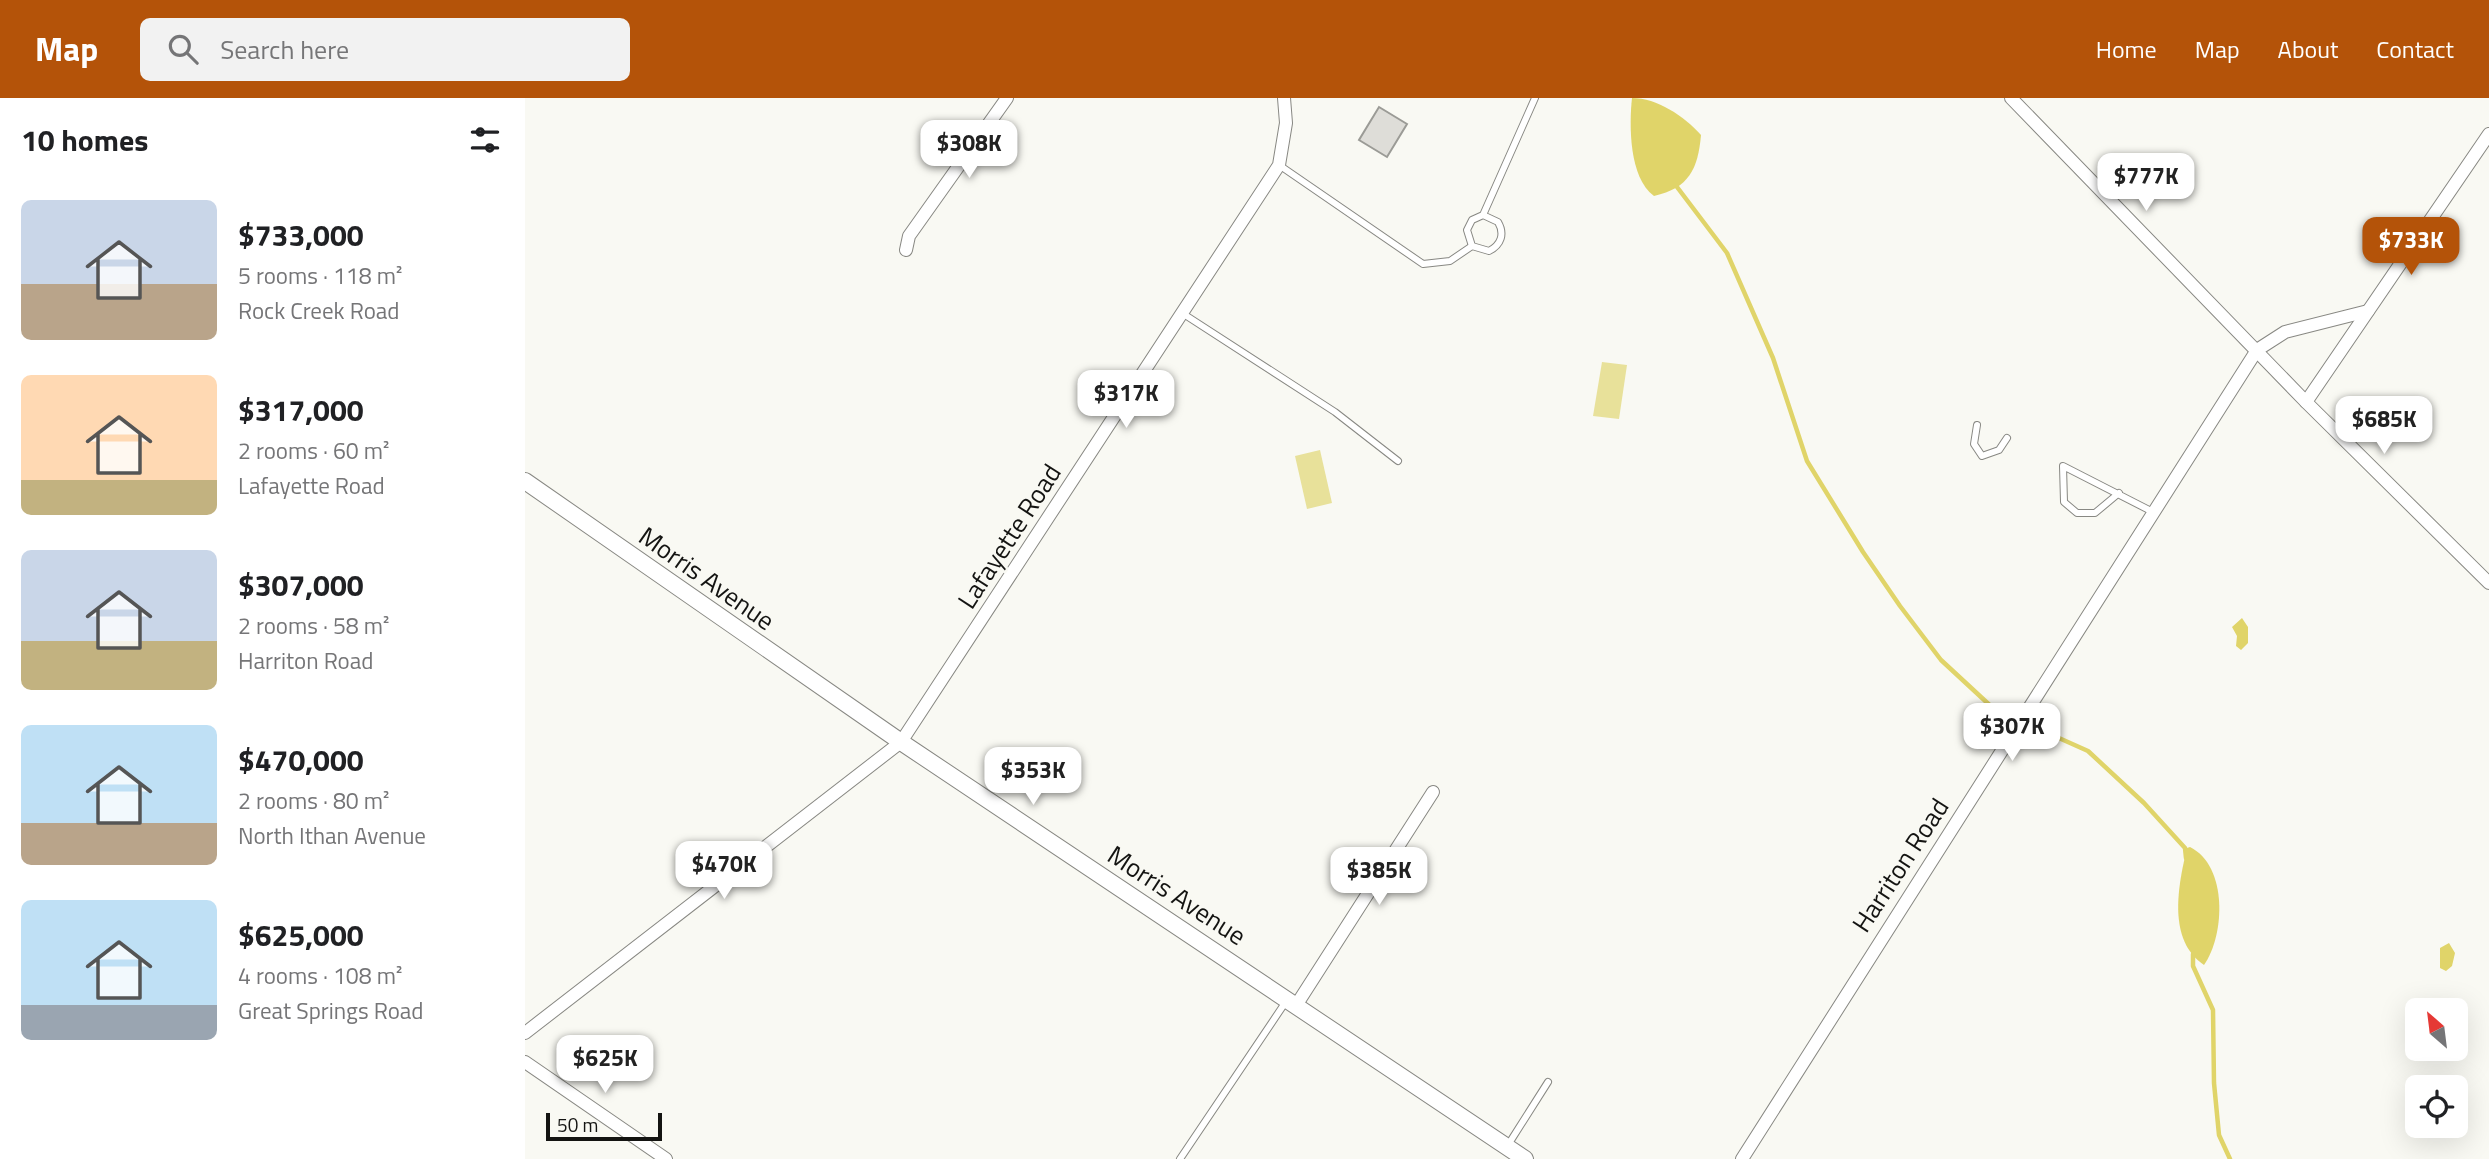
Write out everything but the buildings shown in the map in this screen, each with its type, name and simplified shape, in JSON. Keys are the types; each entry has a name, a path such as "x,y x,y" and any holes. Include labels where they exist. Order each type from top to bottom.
{"street":[{"path":"906,250 909,236 1007,98"},
{"name":"Lafayette Road","path":"525,1033 901,742 1279,165 1286,123 1284,98"},
{"path":"2011,98 2306,402 2489,583"},
{"path":"2306,402 2489,134"},
{"path":"2257,350 2285,331 2368,311"},
{"name":"Harriton Road","path":"1742,1159 2257,350"},
{"name":"Morris Avenue","path":"525,481 901,742 1293,1001 1525,1159"},
{"path":"1293,1001 1433,792"},
{"path":"525,1062 666,1159"}],"lane":[{"path":"1472,246 1467,230 1472,220 1483,215 1535,98"},
{"path":"1279,165 1423,264 1450,261 1472,246"},
{"path":"1472,246 1489,251 1501,239 1498,222 1483,215"},
{"path":"1182,313 1335,412 1398,461"},
{"path":"1977,425 1974,444 1982,456 1992,455 1999,450 2007,438"},
{"path":"2119,493 2095,513 2077,513 2064,502 2063,466 2116,491 2154,512"},
{"path":"1180,1159 1293,1001"},
{"path":"1507,1147 1548,1082"}],"shaded area":[{"path":"1632,98 1651,101 1669,109 1701,135 1697,158 1689,175 1676,188 1654,196 1646,188 1635,164 1631,136"},
{"path":"1602,362 1627,365 1619,419 1593,416"},
{"path":"1320,450 1332,503 1307,509 1295,456"},
{"path":"2242,618 2248,627 2248,643 2241,650 2236,646 2237,636 2232,627"},
{"path":"2190,847 2202,856 2217,885 2219,919 2216,937 2204,965 2184,942 2178,911 2181,879 2187,848"},
{"path":"2449,943 2455,953 2452,966 2446,971 2440,968 2440,948"}],"waterway":[{"path":"1674,183 1727,253 1773,358 1807,461 1900,606 1941,660 1995,710"},
{"path":"2041,730 2088,751 2144,803 2185,848 2186,858"},
{"path":"2193,954 2193,966 2213,1010 2214,1083 2219,1135 2230,1159"}]}
